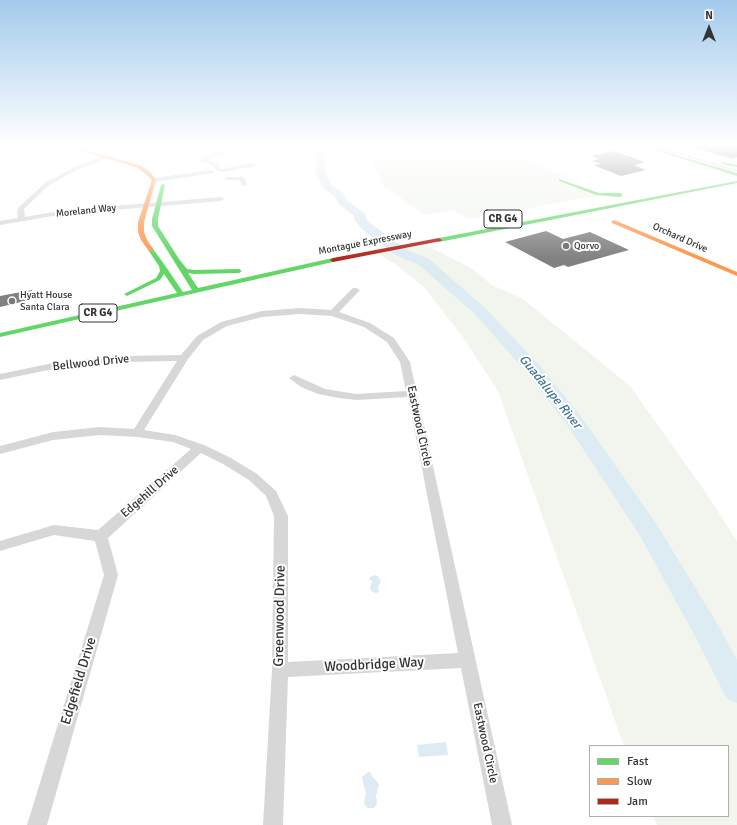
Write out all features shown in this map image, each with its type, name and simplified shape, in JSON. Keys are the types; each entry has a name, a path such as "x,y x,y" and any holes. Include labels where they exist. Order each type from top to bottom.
{"main road":[{"path":"154,182 141,222 141,232 144,240 181,294"},
{"path":"163,182 155,219 155,226 196,291"},
{"name":"Montague Expressway","path":"561,182 581,193 588,200"},
{"name":"Montague Expressway","path":"431,238 588,200 623,194 598,194 568,182"},
{"path":"674,185 690,182"},
{"name":"Montague Expressway","path":"276,263 374,249 531,222 722,185 726,182"},
{"path":"531,222 560,221 581,217 607,220 606,213 609,209 618,206"},
{"name":"Orchard Drive","path":"607,220 737,274"},
{"name":"Montague Expressway","path":"0,335 316,264 374,249"},
{"path":"174,257 185,270 194,272 239,271"},
{"name":"CR G4","path":"162,265 163,271 158,279 123,295 251,268"}],"street":[{"path":"22,219 20,211 21,208 50,182"},
{"name":"Moreland Way","path":"0,223 65,212 221,199"},
{"path":"333,313 356,290"},
{"name":"Eastwood Circle","path":"137,433 184,358 200,338 224,324 262,314 281,312 300,311 333,313 367,325 391,340 405,362 502,825"},
{"name":"Bellwood Drive","path":"0,377 53,366 86,362 122,359 184,358"},
{"path":"294,378 305,385 322,392 339,395 356,396 412,394"},
{"name":"Greenwood Drive","path":"0,450 53,436 100,431 137,433 175,439 200,448 227,461 253,477 271,494 281,516 280,670 273,825"},
{"name":"Edgehill Drive","path":"101,536 200,448"},
{"path":"0,546 54,530 101,536"},
{"name":"Edgefield Drive","path":"36,825 111,574 101,536"},
{"name":"Woodbridge Way","path":"280,670 467,660"}],"shaded area":[{"path":"381,182 569,182 596,196 468,219 453,210 425,215 382,185"},
{"path":"426,245 471,268 492,285 523,299 630,386 706,493 737,541 737,825 657,825 653,817 729,817 729,745 624,745 498,391 463,337 423,286 394,263 376,253"},
{"path":"375,575 378,576 381,582 378,586 379,592 376,593 372,592 370,588 372,581 369,579"},
{"path":"446,742 448,755 419,757 417,745"},
{"path":"370,772 379,784 376,796 377,804 374,808 367,808 364,803 366,792 362,777"}],"building":[{"name":"Qorvo","path":"546,231 563,239 590,232 629,250 568,267 564,265 554,268 505,242"},
{"name":"Hyatt House Santa Clara","path":"32,290 34,299 0,307 0,296"}],"waterway":[{"name":"Guadalupe River","path":"326,182 328,187 339,195 343,202 360,215 361,221 367,227 401,252 424,262 479,310 534,370 575,422 647,528 705,628 737,689"}],"traffic: fast":[{"path":"568,182 598,194 620,195"},
{"path":"439,240 734,182"},
{"path":"163,185 155,219 155,226 196,291"},
{"path":"151,250 181,294"},
{"path":"174,257 185,270 194,272 239,271"},
{"path":"0,335 333,260"},
{"path":"127,294 158,279 163,271 162,265"}],"traffic: slow":[{"path":"151,250 144,240 141,232 141,222 153,182"},
{"path":"614,222 737,274"}],"traffic: jam":[{"path":"333,260 439,240"}],"place":[{"name":"Qorvo","path":"566,246"},
{"name":"Hyatt House Santa Clara","path":"12,301"}]}
